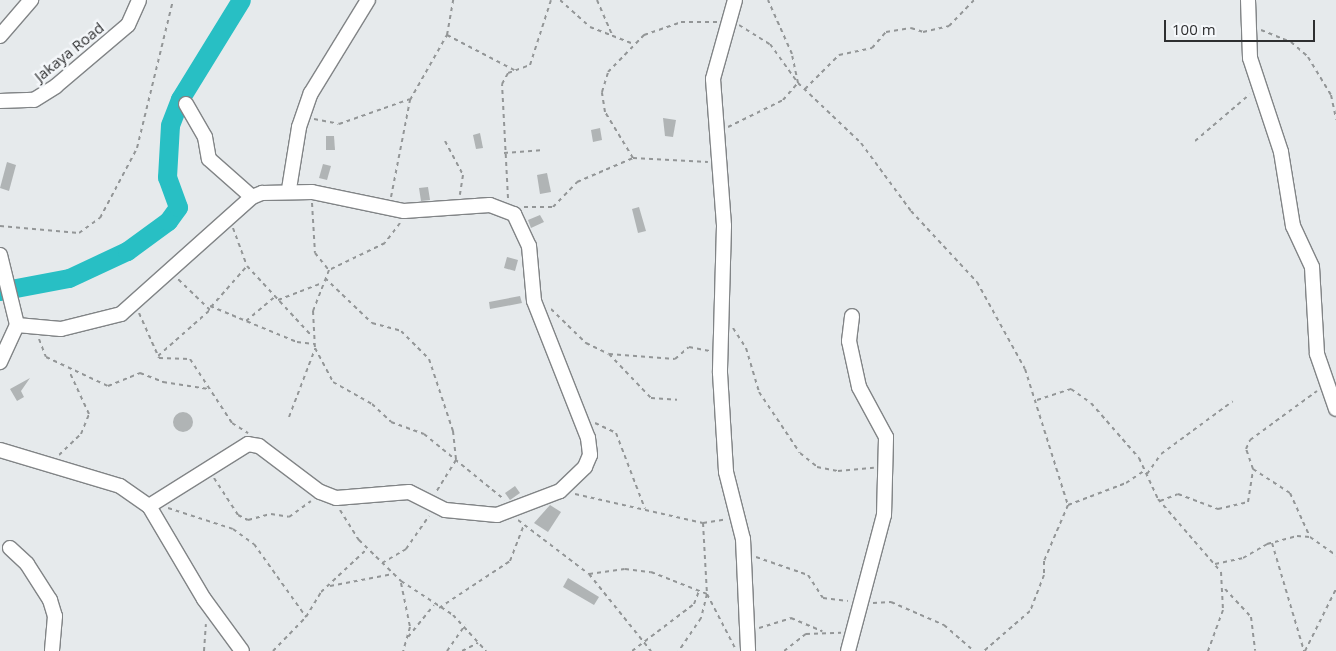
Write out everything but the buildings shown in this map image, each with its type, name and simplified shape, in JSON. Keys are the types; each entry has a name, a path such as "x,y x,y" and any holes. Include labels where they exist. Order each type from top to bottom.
{"street":[{"path":"0,36 31,0"},
{"name":"Jakaya Road","path":"0,101 34,100 56,86 138,7 150,0"},
{"path":"289,189 302,117 330,56 368,0"},
{"path":"735,0 713,79 724,226 723,321 720,358 726,472 744,557 748,651"},
{"path":"1248,0 1250,58 1281,152 1293,226 1312,267 1316,354 1336,409"},
{"path":"186,104 205,137 208,158 252,196"},
{"path":"17,325 36,329 106,322 134,304 252,196 289,189 312,192 404,212 490,205 510,208 529,246 534,295 582,420 590,455 585,467 560,491 512,511 470,515 445,510 409,492 336,498 320,492 259,446 240,447 154,503"},
{"path":"0,255 17,325 0,362"},
{"path":"850,647 884,515 886,467 883,424 859,387 853,363 849,341 852,316"},
{"path":"0,450 120,486 154,503 204,599 242,651"},
{"path":"10,548 27,564 50,600 55,616 52,651"}],"path":[{"path":"0,226 78,233 100,218 137,148 173,0"},
{"path":"388,210 411,98 447,35 453,0"},
{"path":"551,0 530,65 515,70 502,84 504,153 510,208 553,207 578,182 632,158 718,162"},
{"path":"560,0 590,27 613,38 632,43"},
{"path":"597,0 613,38"},
{"path":"718,138 734,121 790,96 798,83 792,54 768,0"},
{"path":"805,89 839,55 872,48 886,32 911,28 923,32 949,26 974,0"},
{"path":"632,158 605,112 602,92 608,72 632,43 681,22 728,23 750,28 770,44 798,83 861,143 916,217 977,282 1006,330 1037,400 1068,505 1030,611 984,651"},
{"path":"1249,27 1291,42 1308,57 1331,95 1336,119"},
{"path":"447,35 515,70"},
{"path":"1195,141 1259,85"},
{"path":"302,117 340,124 362,113 396,108 411,98"},
{"path":"445,141 458,159 463,187 447,210"},
{"path":"504,153 544,150"},
{"path":"312,192 315,253 329,270"},
{"path":"404,212 385,244 329,270 325,278 313,311 312,336 315,348 333,382 372,404 391,422 424,434 456,460 512,511 524,525 589,574 651,651"},
{"path":"232,216 247,266 312,336"},
{"path":"158,356 211,307 247,266"},
{"path":"172,271 186,290 211,307 314,344"},
{"path":"325,278 372,323 401,330 429,359 453,431 456,460 432,503"},
{"path":"278,300 323,283"},
{"path":"534,295 586,343 610,354 675,359 689,347 720,358"},
{"path":"246,321 275,297"},
{"path":"134,304 158,356 168,361 187,357 232,423 259,446"},
{"path":"723,321 736,331 758,392 800,453 817,467 838,472 886,467"},
{"path":"36,329 45,356 69,371 108,386 140,373 163,382 208,389"},
{"path":"289,417 315,348"},
{"path":"610,354 651,398 677,400"},
{"path":"50,464 88,423 88,408 69,371"},
{"path":"1160,501 1178,494 1218,508 1248,502 1253,469 1246,449 1250,440 1326,380"},
{"path":"1037,400 1071,389 1091,403 1146,472 1160,501 1215,564 1225,589 1251,617 1255,651"},
{"path":"1068,505 1126,484 1146,472 1161,454 1233,401"},
{"path":"582,420 607,425 616,433 645,508"},
{"path":"207,467 238,515 248,520 271,514 289,517 320,492"},
{"path":"1253,469 1290,493 1310,537 1336,555"},
{"path":"560,491 645,508 703,523 736,517"},
{"path":"336,498 342,516 368,549 400,581 465,625 485,651"},
{"path":"154,503 175,513 233,529 254,544 306,617"},
{"path":"382,563 413,542 425,518 445,510"},
{"path":"678,651 701,618 707,594 703,523"},
{"path":"439,608 510,561 524,525"},
{"path":"1215,564 1243,558 1272,543 1310,537"},
{"path":"1272,543 1304,651"},
{"path":"273,651 306,617 328,587 368,549"},
{"path":"744,557 771,560 808,575 823,598 837,603 891,602 944,625 974,651"},
{"path":"589,574 625,569 651,572 707,594 737,651"},
{"path":"328,587 393,574"},
{"path":"400,581 410,622 403,651"},
{"path":"1208,651 1223,610 1225,589"},
{"path":"1304,651 1336,589"},
{"path":"632,651 694,604 699,591"},
{"path":"204,599 204,651"},
{"path":"407,638 434,605"},
{"path":"747,636 771,621 791,618 822,631"},
{"path":"447,651 465,625"},
{"path":"784,651 806,634 822,631 841,633 850,647"},
{"path":"462,651 478,642"}],"waterway":[{"path":"0,291 69,278 127,251 168,221 178,207 167,177 170,125 180,99 241,0"}]}
